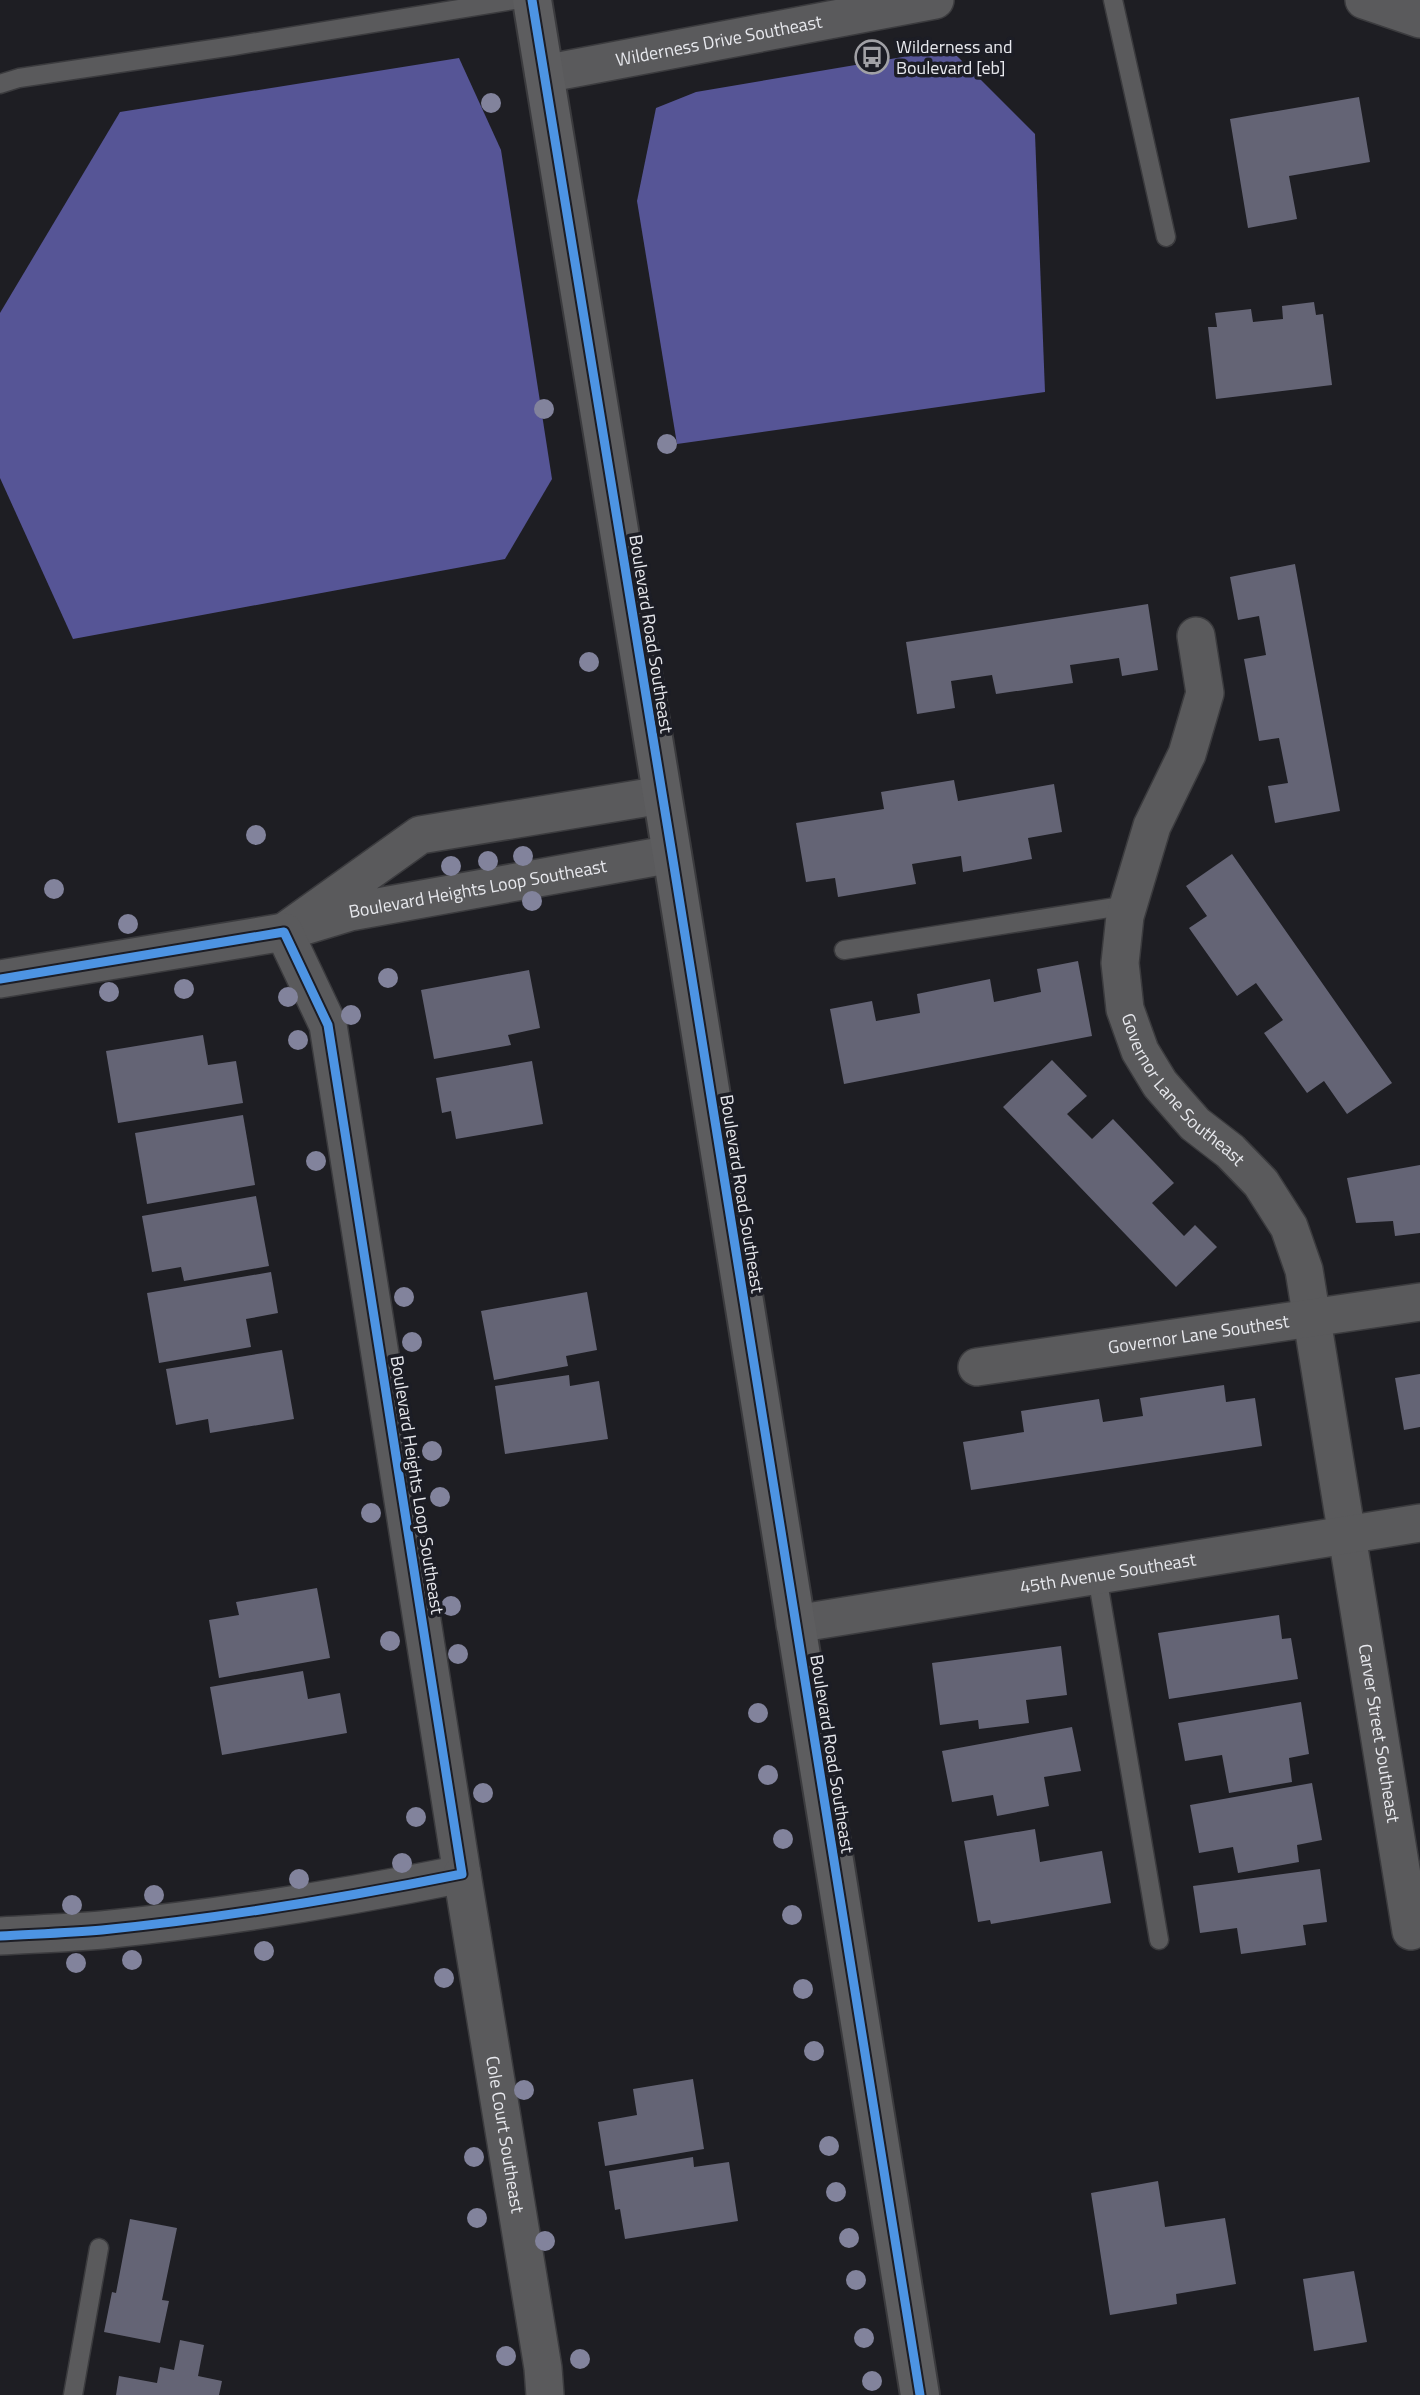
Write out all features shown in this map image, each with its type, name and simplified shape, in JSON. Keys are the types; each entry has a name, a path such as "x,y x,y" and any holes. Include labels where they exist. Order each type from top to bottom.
{"street":[{"name":"Boulevard Road Southeast","path":"532,0 920,2394"},
{"name":"Wilderness Drive Southeast","path":"544,74 935,0"},
{"path":"1364,0 1420,19"},
{"name":"Governor Lane Southeast","path":"1196,636 1205,693 1187,754 1152,826 1128,905 1120,963 1125,1009 1140,1051 1160,1084 1195,1124 1230,1151 1261,1183 1289,1227 1304,1270 1346,1535"},
{"name":"Boulevard Heights Loop Southeast","path":"284,932 420,835 662,795"},
{"name":"Boulevard Heights Loop Southeast","path":"0,979 284,932 350,912 672,854"},
{"name":"Boulevard Heights Loop Southeast","path":"284,932 328,1025 462,1874"},
{"name":"Governor Lane Southest","path":"977,1367 1420,1302"},
{"name":"45th Avenue Southeast","path":"795,1624 1420,1523"},
{"name":"Carver Street Southeast","path":"1346,1535 1411,1931"},
{"path":"0,1936 100,1930 241,1913 462,1874"},
{"name":"Cole Court Southeast","path":"462,1874 543,2368 545,2395"}],"lane":[{"path":"0,84 19,78 514,0"},
{"path":"1113,0 1166,237"},
{"path":"844,950 1128,905"},
{"path":"1097,1576 1159,1940"},
{"path":"73,2395 99,2248"}],"shaded area":[{"path":"950,49 1035,134 1045,392 677,444 637,201 656,108 696,92"},
{"path":"459,58 501,150 552,479 505,559 73,639 0,478 0,313 120,112"}],"building":[{"path":"1359,97 1370,162 1289,176 1297,219 1248,228 1230,119"},
{"path":"1314,302 1316,315 1323,314 1332,385 1216,399 1208,327 1217,327 1215,313 1251,309 1253,322 1283,319 1282,306"},
{"path":"1295,564 1340,811 1275,823 1268,786 1288,783 1279,738 1259,741 1244,659 1266,655 1259,616 1238,620 1230,577"},
{"path":"1148,604 1158,670 1122,676 1119,658 1070,665 1073,683 996,694 992,675 951,681 955,708 917,714 906,642"},
{"path":"954,780 958,801 1054,784 1062,832 1028,838 1032,859 963,872 961,856 912,864 916,884 838,897 835,878 806,882 796,823 884,809 881,792"},
{"path":"1232,854 1392,1083 1347,1114 1324,1081 1307,1093 1264,1033 1283,1020 1256,983 1237,996 1189,928 1207,916 1186,886"},
{"path":"1078,961 1092,1036 844,1084 830,1009 872,1001 876,1021 920,1013 917,994 990,979 994,1002 1041,992 1037,969"},
{"path":"529,970 540,1028 508,1035 511,1045 434,1059 421,990"},
{"path":"203,1035 208,1065 236,1061 243,1103 118,1123 106,1051"},
{"path":"1052,1060 1087,1096 1067,1114 1092,1139 1113,1119 1174,1183 1152,1203 1184,1236 1195,1225 1217,1247 1176,1287 1003,1107"},
{"path":"532,1061 543,1124 456,1139 451,1111 442,1113 436,1078"},
{"path":"243,1115 255,1185 147,1204 135,1133"},
{"path":"1420,1165 1420,1233 1395,1236 1393,1221 1356,1223 1347,1178"},
{"path":"256,1196 269,1266 184,1281 181,1267 152,1272 142,1216"},
{"path":"271,1272 278,1313 246,1319 251,1347 159,1363 147,1293"},
{"path":"587,1292 597,1350 566,1356 568,1366 494,1380 481,1311"},
{"path":"282,1350 294,1419 210,1433 208,1419 176,1425 166,1369"},
{"path":"1420,1374 1420,1427 1404,1430 1395,1378"},
{"path":"569,1375 570,1386 599,1381 608,1439 505,1454 495,1386"},
{"path":"1224,1385 1226,1402 1255,1398 1262,1446 971,1490 963,1442 1024,1432 1021,1411 1099,1399 1103,1422 1143,1416 1140,1398"},
{"path":"317,1588 330,1658 219,1678 209,1620 239,1615 236,1602"},
{"path":"1279,1615 1282,1639 1291,1638 1298,1679 1169,1699 1158,1633"},
{"path":"1061,1646 1067,1695 1026,1700 1029,1723 979,1729 978,1720 940,1725 932,1663"},
{"path":"303,1671 308,1699 340,1693 347,1733 222,1755 210,1687"},
{"path":"1301,1702 1309,1754 1289,1758 1292,1782 1229,1793 1222,1755 1185,1761 1178,1723"},
{"path":"1072,1727 1081,1771 1044,1777 1049,1806 997,1816 993,1795 952,1802 942,1751"},
{"path":"1312,1783 1322,1840 1297,1845 1299,1862 1238,1873 1233,1847 1199,1853 1190,1805"},
{"path":"1035,1829 1040,1862 1102,1851 1111,1903 991,1924 990,1920 978,1922 964,1841"},
{"path":"1320,1869 1327,1922 1303,1925 1306,1945 1241,1954 1237,1928 1200,1933 1193,1886"},
{"path":"693,2079 704,2149 605,2166 598,2122 637,2115 633,2089"},
{"path":"693,2157 694,2167 729,2162 738,2221 625,2239 620,2209 615,2210 609,2171"},
{"path":"1158,2181 1165,2227 1225,2218 1236,2284 1176,2294 1177,2304 1110,2315 1091,2193"},
{"path":"130,2219 177,2228 162,2300 169,2301 160,2343 104,2332 112,2292 116,2293"},
{"path":"1354,2271 1367,2342 1314,2351 1303,2279"},
{"path":"180,2340 204,2345 198,2376 222,2381 219,2395 116,2395 119,2376 157,2383 160,2367 174,2370"}],"cycle path":[{"path":"532,0 920,2395"},
{"path":"0,979 284,932 328,1025 462,1874 192,1920 102,1930 0,1936"}],"place":[{"name":"Wilderness and Boulevard [eb]","path":"872,57"}]}
